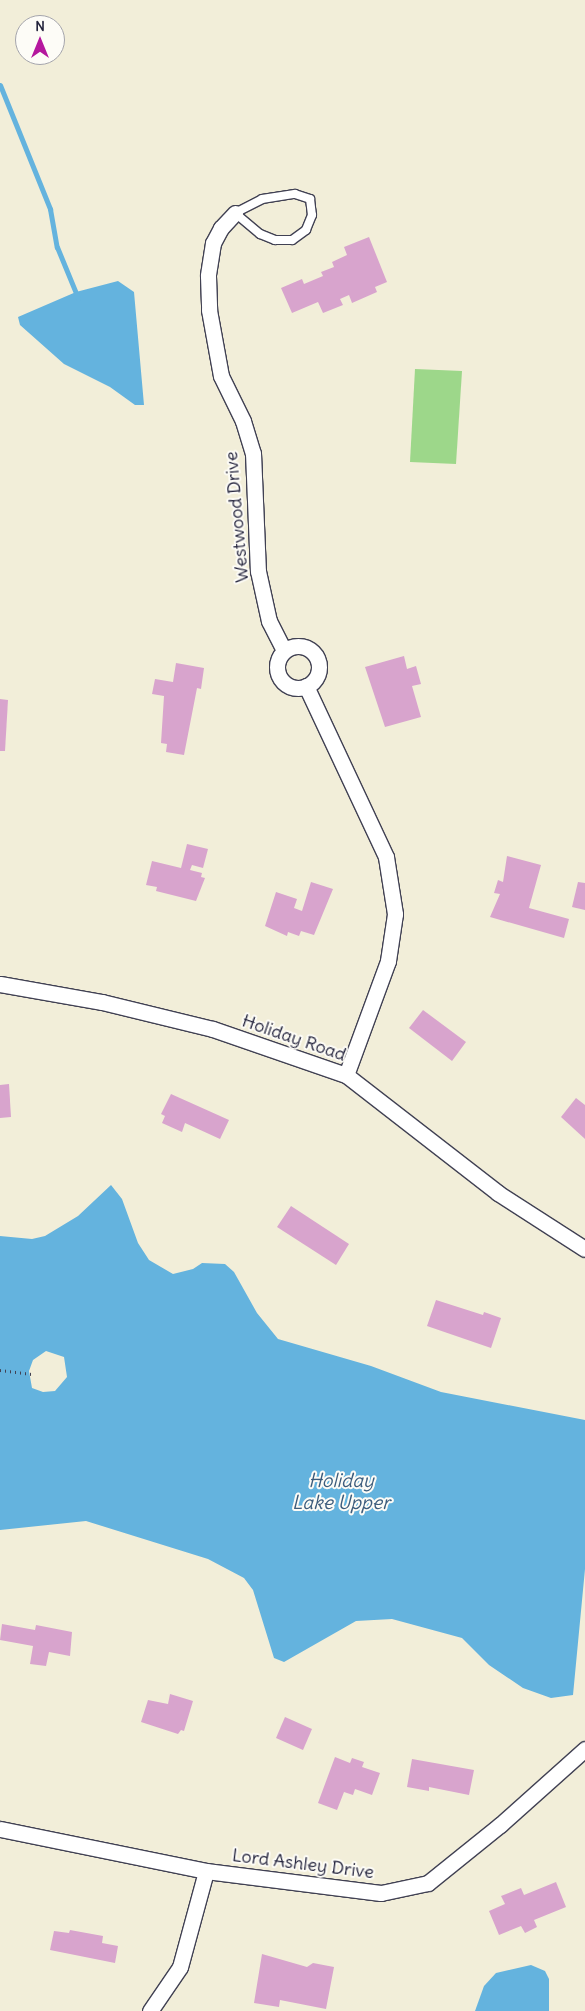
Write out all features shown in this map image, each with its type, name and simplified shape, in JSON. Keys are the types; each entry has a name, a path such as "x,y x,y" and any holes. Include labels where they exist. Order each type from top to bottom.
{"street":[{"name":"Westwood Drive","path":"235,213 221,228 214,242 208,276 209,310 221,376 243,421 253,454 258,572 269,621 284,650"},
{"path":"305,646 316,656 319,670 306,686 287,685 278,675 277,661 284,650 305,646"},
{"path":"306,686 386,857 396,914 388,961 346,1075"},
{"name":"Holiday Road","path":"0,984 102,1002 214,1029 346,1075 498,1193 585,1249"},
{"name":"Lord Ashley Drive","path":"0,1829 206,1871 381,1893 428,1883 500,1825 585,1748"},
{"path":"150,2011 180,1967 206,1871"}],"lane":[{"path":"295,194 310,199 312,215 306,230 292,240 275,240 260,234 235,213 262,199 295,194"}],"path":[{"path":"0,1370 32,1374"}],"green space":[{"path":"415,369 462,371 456,464 410,462"}],"water":[{"path":"118,281 134,292 144,405 135,405 110,387 64,364 20,325 18,317 76,292"},
{"name":"Holiday Lake Upper","path":"111,1185 122,1199 138,1243 149,1260 173,1274 193,1269 202,1263 225,1264 234,1272 257,1313 278,1339 371,1366 441,1392 585,1420 585,1569 573,1695 551,1698 523,1688 489,1665 462,1638 392,1619 356,1621 284,1662 274,1658 253,1590 244,1578 208,1559 86,1521 0,1530 0,1236 32,1239 45,1236 78,1216","holes":["46,1351 64,1357 67,1377 55,1391 43,1392 32,1388 29,1371 33,1360"]},
{"path":"531,1965 545,1971 549,1979 549,2011 475,2011 484,1986 496,1973"}],"building":[{"path":"369,237 387,282 375,287 377,292 352,303 349,295 340,299 343,305 323,313 318,302 292,313 281,288 302,279 304,284 323,276 321,272 334,267 332,262 347,255 344,247"},
{"path":"404,656 407,669 416,666 421,684 412,686 421,717 385,727 365,667"},
{"path":"176,663 204,668 201,689 197,688 184,755 166,752 167,744 161,743 164,696 152,694 155,679 173,682"},
{"path":"0,699 8,700 5,751 0,751"},
{"path":"187,844 208,849 203,868 192,865 190,870 202,873 201,877 205,878 196,901 156,891 157,887 146,885 152,861 181,868"},
{"path":"507,856 541,865 529,908 569,919 564,938 490,917 500,894 494,893 498,880 503,882"},
{"path":"311,882 333,889 314,935 301,931 299,936 288,932 287,936 265,926 276,892 297,899 294,908 302,911"},
{"path":"578,882 585,883 585,910 572,907"},
{"path":"423,1010 466,1042 452,1061 409,1028"},
{"path":"9,1084 11,1117 0,1118 0,1085"},
{"path":"171,1094 229,1120 220,1139 185,1123 182,1132 162,1123 165,1116 161,1114"},
{"path":"576,1098 585,1105 585,1139 561,1117"},
{"path":"291,1206 349,1244 336,1265 277,1227"},
{"path":"436,1300 483,1315 484,1312 501,1318 491,1348 427,1326"},
{"path":"2,1624 35,1630 36,1625 72,1632 70,1656 49,1652 46,1666 30,1664 33,1646 0,1640"},
{"path":"170,1694 193,1701 184,1731 181,1730 178,1734 141,1722 148,1700 168,1704"},
{"path":"285,1717 312,1729 303,1750 276,1738"},
{"path":"335,1757 350,1763 352,1758 364,1762 362,1767 380,1773 372,1795 355,1789 353,1795 344,1792 337,1810 318,1803"},
{"path":"412,1759 474,1770 469,1795 429,1787 429,1791 407,1787"},
{"path":"556,1882 566,1907 534,1920 537,1927 525,1933 521,1926 499,1935 489,1911 505,1904 501,1896 521,1888 524,1895"},
{"path":"70,1930 103,1936 102,1943 118,1946 115,1963 50,1950 54,1931 69,1933"},
{"path":"262,1954 307,1967 313,1963 334,1967 326,2009 280,2000 279,2007 254,2003"}],"waterway":[{"path":"0,85 50,209 57,247 78,298"}]}
